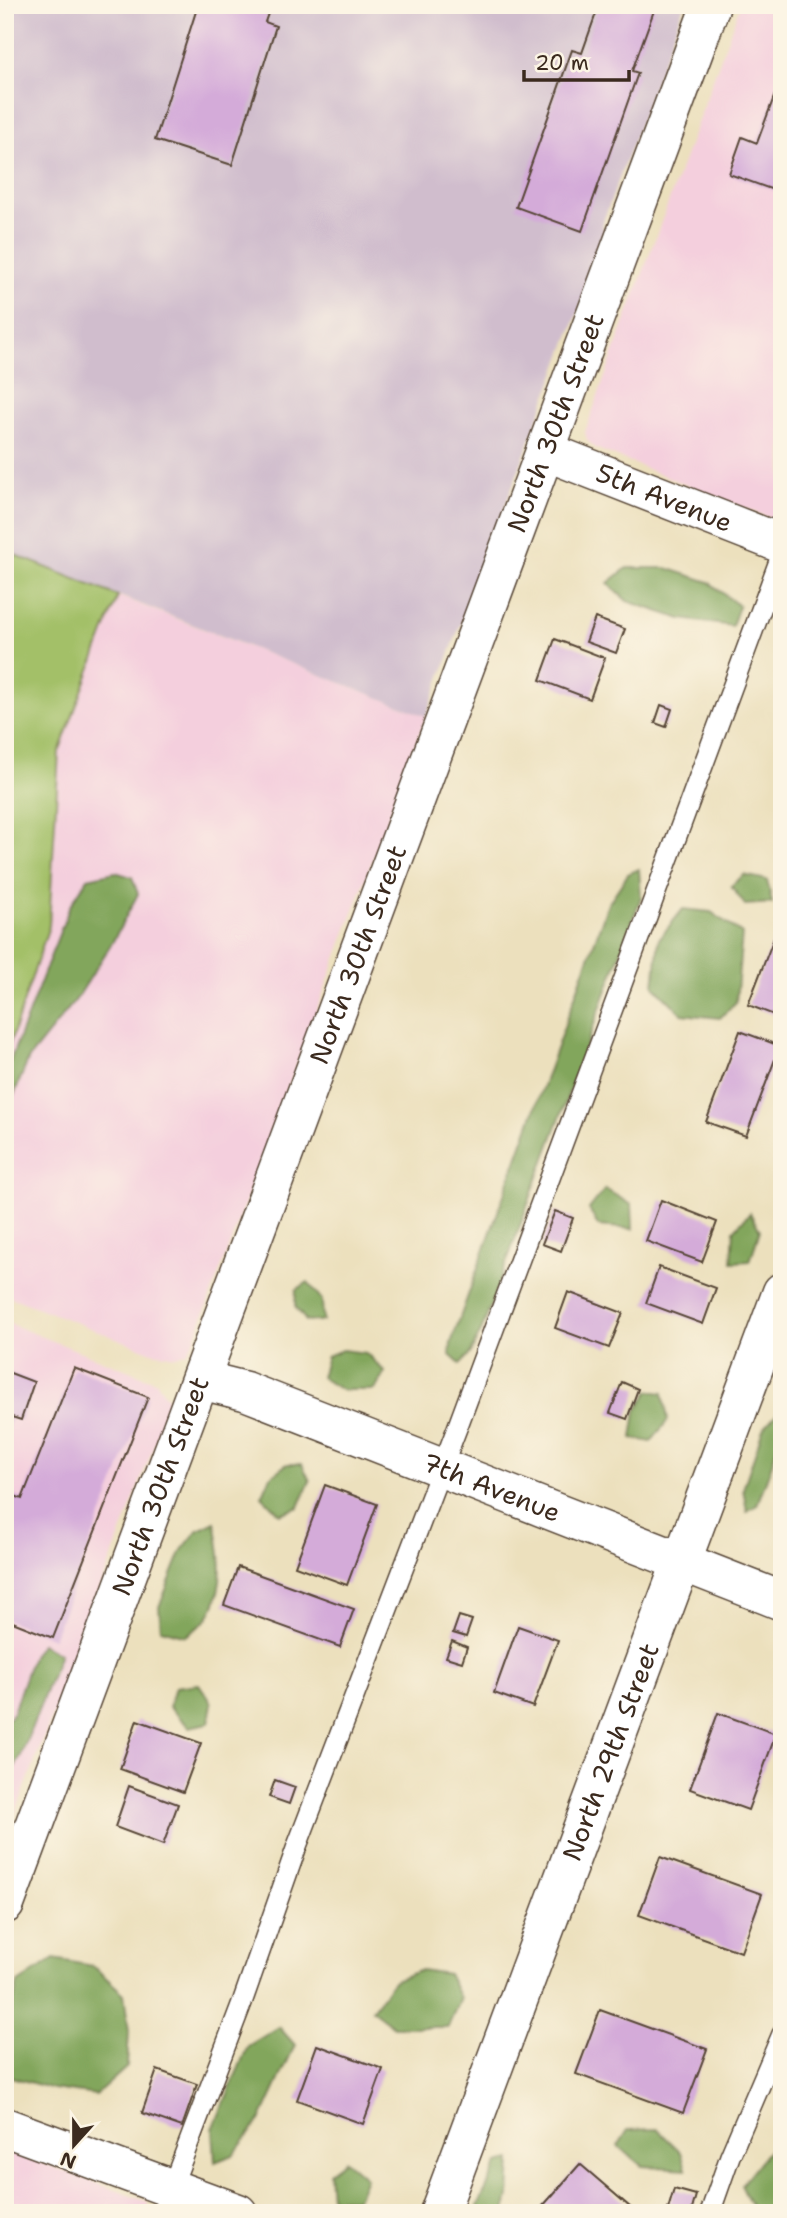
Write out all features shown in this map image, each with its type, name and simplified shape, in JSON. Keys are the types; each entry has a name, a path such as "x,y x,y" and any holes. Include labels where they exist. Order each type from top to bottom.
{"street":[{"name":"North 30th Street","path":"5,1904 711,5"},
{"name":"5th Avenue","path":"545,451 782,544"},
{"name":"North 29th Street","path":"439,2213 782,1292"},
{"name":"7th Avenue","path":"201,1380 245,1391 782,1601"},
{"path":"5,2127 167,2201 237,2213"}],"lane":[{"path":"167,2201 297,1846 442,1467 782,553"},
{"path":"710,2213 730,2156 782,2034"}],"shaded area":[{"path":"5,5 684,5 602,224 606,238 426,716 5,551"},
{"path":"740,5 782,5 782,519 777,521 595,448 587,440 585,432"},
{"path":"118,596 426,716 195,1338 187,1352 176,1356 152,1352 5,1295 5,1058 49,926 59,752"},
{"path":"5,1322 157,1382 170,1403 5,1841"},
{"path":"5,2149 148,2202 150,2213 5,2213"}],"green space":[{"path":"5,551 118,596 59,752 49,926 5,1058"},
{"path":"627,568 666,568 709,582 739,606 732,626 681,619 627,601 608,583"},
{"path":"639,869 641,897 482,1329 470,1354 460,1364 450,1355 451,1343 608,904 628,874"},
{"path":"115,872 132,877 138,894 112,943 78,997 29,1058 10,1104 5,1102 5,1074 70,906 88,878"},
{"path":"744,875 767,880 772,903 745,905 731,886"},
{"path":"683,909 711,912 742,934 736,1002 720,1018 682,1014 654,986 659,939"},
{"path":"605,1189 632,1205 633,1229 598,1226 589,1209"},
{"path":"750,1213 760,1230 750,1261 732,1262 734,1230"},
{"path":"308,1282 322,1300 323,1321 306,1321 295,1306 296,1290"},
{"path":"342,1350 366,1353 385,1372 375,1390 341,1390 321,1377 327,1356"},
{"path":"649,1391 663,1393 668,1420 651,1442 632,1438 636,1411"},
{"path":"777,1413 779,1433 774,1458 757,1505 747,1511 743,1489 763,1429"},
{"path":"287,1464 302,1464 310,1481 299,1507 280,1514 262,1496 271,1476"},
{"path":"215,1522 220,1580 210,1614 186,1636 161,1629 159,1607 182,1550 198,1530"},
{"path":"41,1644 60,1654 20,1758 5,1782 5,1723 13,1712 33,1654"},
{"path":"199,1684 212,1703 209,1723 189,1727 169,1707 175,1687"},
{"path":"54,1959 93,1966 124,1994 129,2031 127,2067 96,2095 53,2089 8,2076 8,2023 18,1983"},
{"path":"421,1970 448,1974 460,1998 448,2027 394,2027 372,2010 394,1980"},
{"path":"279,2027 295,2045 261,2119 233,2155 215,2162 213,2129 248,2046"},
{"path":"657,2129 681,2152 686,2169 642,2166 618,2146 628,2130"},
{"path":"782,2139 782,2213 752,2208 741,2185 767,2152"},
{"path":"345,2160 366,2178 357,2199 331,2198 329,2172"},
{"path":"511,2160 505,2213 478,2213 478,2206 498,2163"}],"building":[{"path":"198,5 271,5 265,22 276,26 232,165 155,140"},
{"path":"599,5 656,5 632,71 638,73 582,231 516,207 572,50 582,53"},
{"path":"781,78 782,185 779,192 729,174 742,137 757,143"},
{"path":"595,618 625,629 616,653 586,642"},
{"path":"555,639 605,658 590,699 540,680"},
{"path":"661,705 672,709 666,727 655,723"},
{"path":"782,917 782,1018 748,1005"},
{"path":"740,1031 780,1046 746,1136 706,1122"},
{"path":"661,1200 717,1222 702,1262 646,1241"},
{"path":"555,1211 573,1218 561,1251 542,1244"},
{"path":"659,1267 716,1288 703,1324 646,1303"},
{"path":"568,1292 623,1313 609,1348 555,1328"},
{"path":"74,1368 148,1397 53,1638 5,1619 5,1501 8,1493 22,1499"},
{"path":"5,1371 34,1382 21,1420 12,1417 6,1433"},
{"path":"622,1382 638,1389 627,1419 610,1413"},
{"path":"325,1485 377,1504 347,1585 295,1566"},
{"path":"238,1567 354,1609 340,1647 224,1605"},
{"path":"459,1616 472,1620 466,1637 453,1633"},
{"path":"518,1626 558,1640 533,1707 494,1693"},
{"path":"452,1641 467,1647 462,1662 446,1657"},
{"path":"718,1713 776,1734 748,1810 690,1789"},
{"path":"137,1720 201,1743 183,1792 120,1769"},
{"path":"275,1780 295,1787 289,1804 269,1797"},
{"path":"129,1786 178,1804 163,1845 115,1827"},
{"path":"660,1857 762,1894 741,1952 639,1915"},
{"path":"600,2010 707,2049 683,2113 576,2074"},
{"path":"317,2045 383,2069 363,2124 297,2100"},
{"path":"157,2070 197,2084 182,2127 142,2113"},
{"path":"580,2164 631,2208 627,2213 549,2213 542,2207"},
{"path":"674,2189 696,2195 691,2213 667,2213"}]}
